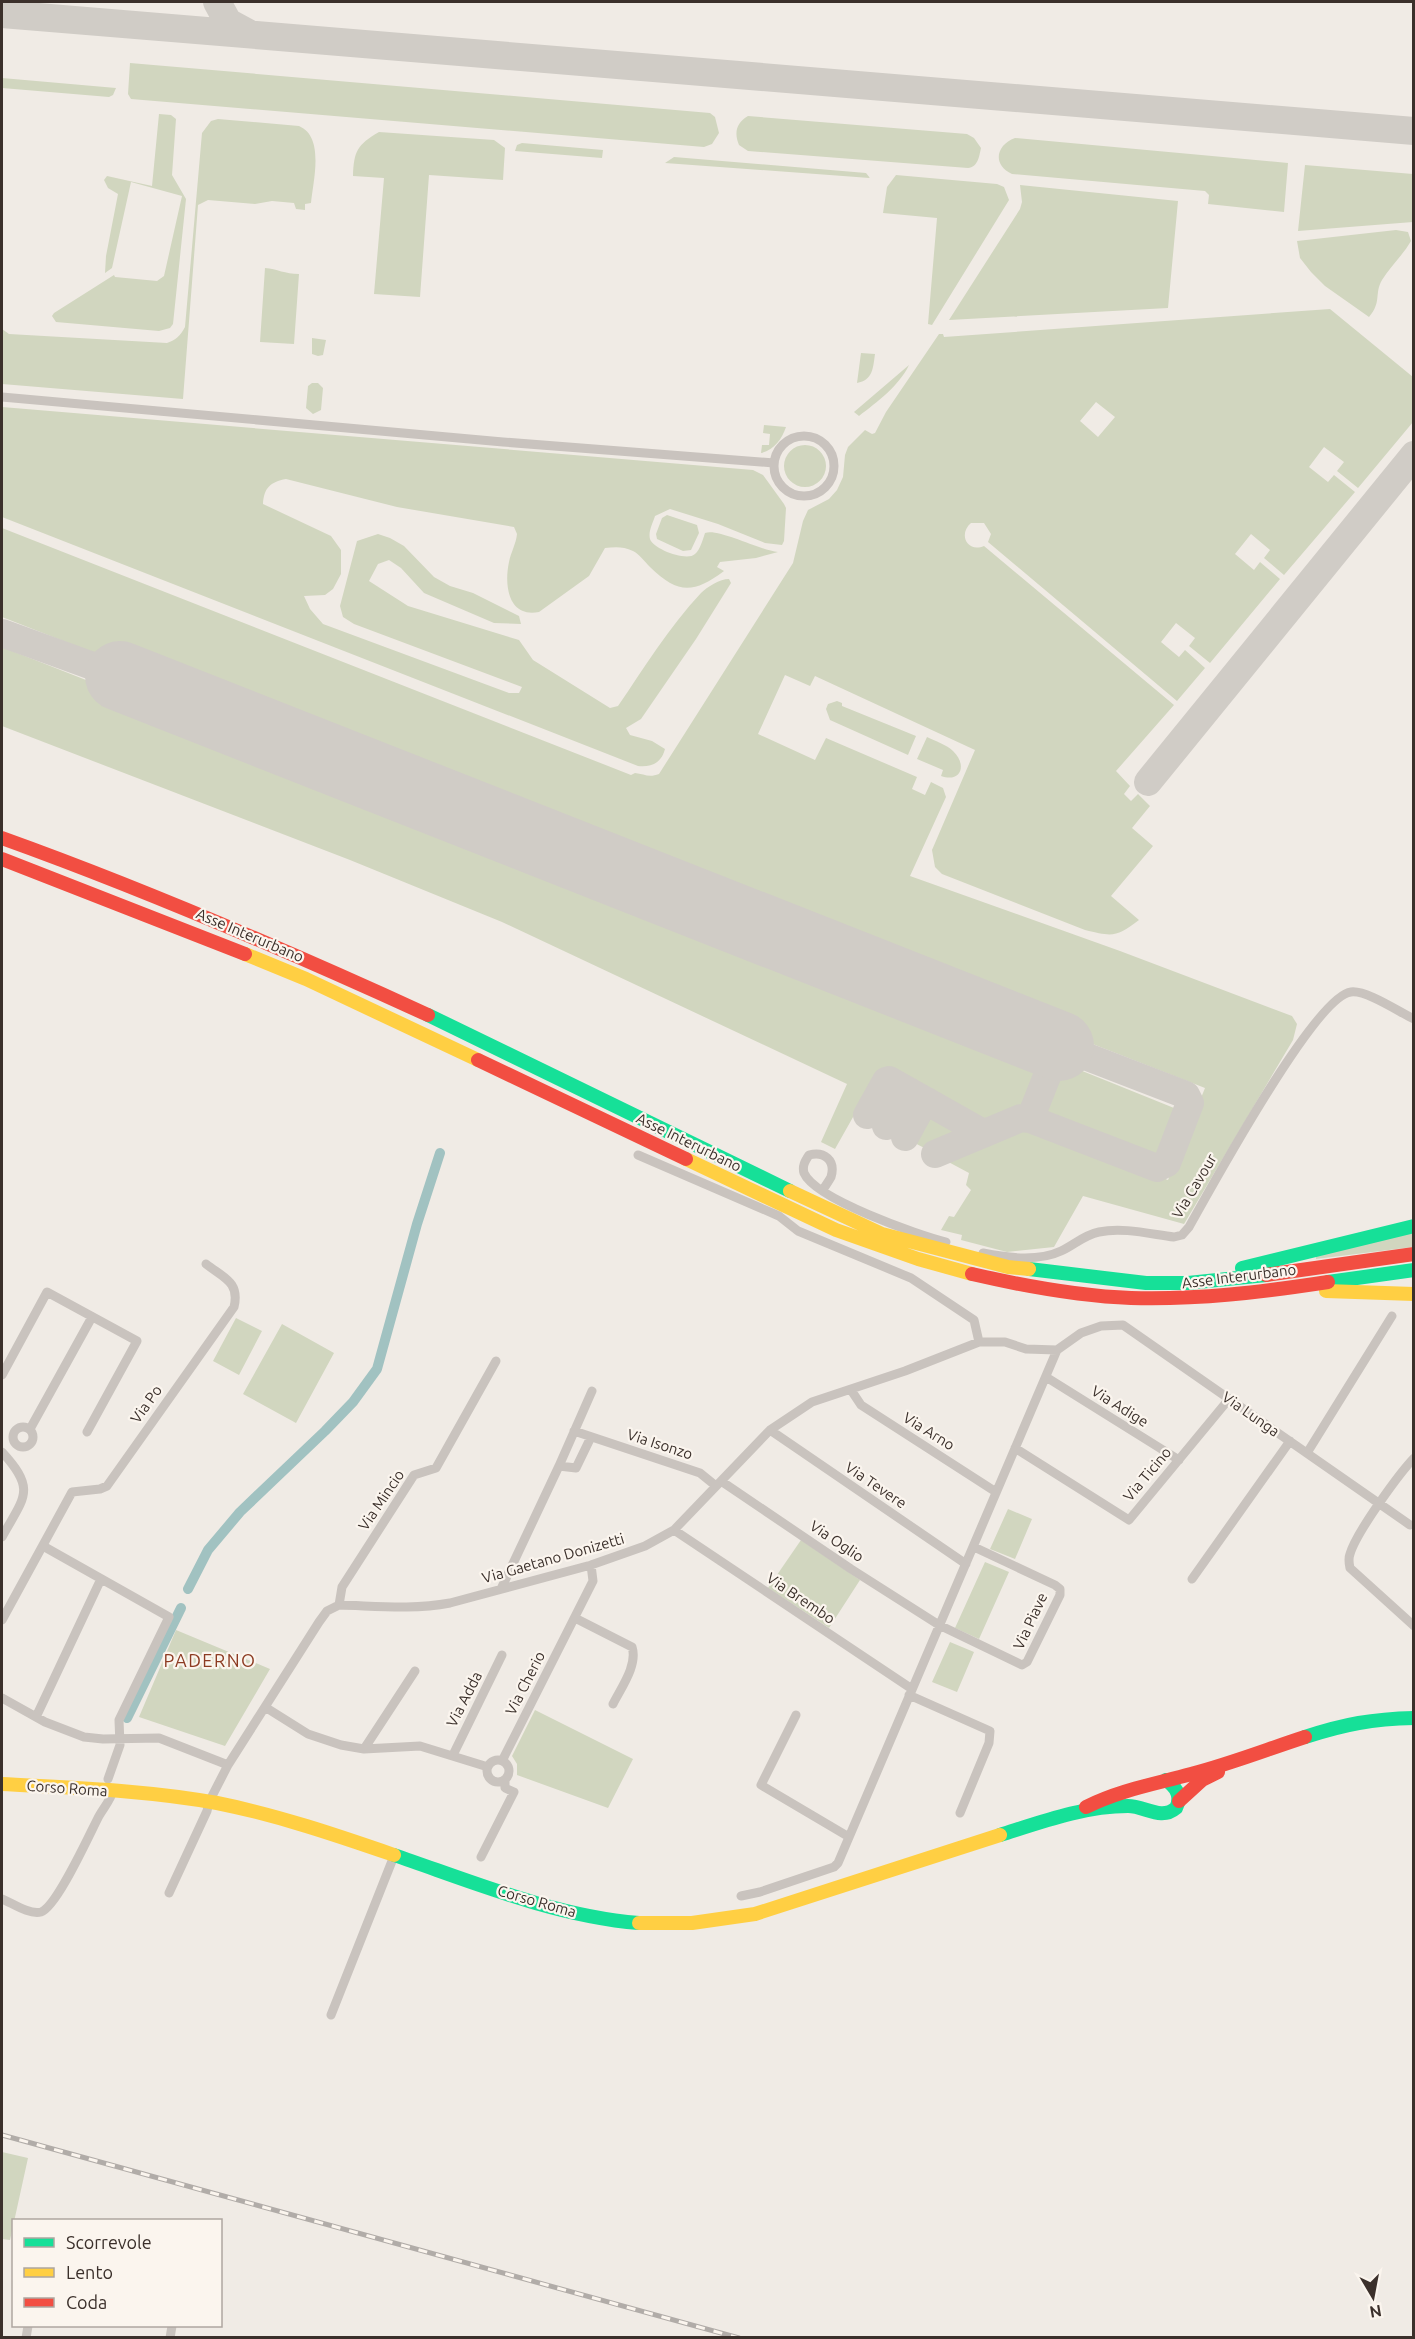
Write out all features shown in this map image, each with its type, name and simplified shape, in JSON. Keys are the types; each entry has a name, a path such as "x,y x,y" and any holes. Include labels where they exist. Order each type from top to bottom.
{"main road":[{"name":"Asse Interurbano","path":"2,838 169,901 313,962 882,1234 978,1260 1044,1272 1146,1283 1231,1280 1413,1254"},
{"name":"Asse Interurbano","path":"2,859 306,979 836,1230 911,1258 1016,1285 1116,1296 1184,1297 1228,1294 1413,1270"},
{"path":"1044,1272 1061,1269 1147,1275 1189,1275 1229,1271 1413,1226"},
{"path":"1299,1285 1316,1292 1359,1291 1413,1294"},
{"path":"1166,1780 1342,1725 1375,1719 1413,1718"},
{"path":"1179,1801 1202,1780 1260,1752"},
{"path":"1166,1780 1176,1786 1179,1801"},
{"name":"Corso Roma","path":"1070,1815 1108,1796 1166,1780"},
{"path":"1148,1809 1144,1797 1152,1783"},
{"name":"Corso Roma","path":"2,1784 110,1785 209,1802 300,1824 507,1893 581,1914 627,1922 667,1924 734,1918 782,1906 1034,1824 1070,1815 1123,1806 1148,1809 1157,1814 1168,1814 1175,1809 1179,1801"}],"street":[{"path":"2,397 503,442 774,463"},
{"path":"809,436 822,441 831,451 834,471 824,489 812,496 798,496 787,491 778,481 774,463 783,445 795,438 809,436"},
{"name":"Via Cavour","path":"823,1190 856,1210 911,1233 1009,1258 1060,1251 1081,1238 1099,1232 1119,1230 1174,1237 1182,1235 1189,1227 1269,1088 1298,1046 1334,1001 1351,992 1361,993 1413,1019"},
{"path":"638,1155 779,1216 798,1231 911,1278 974,1320 979,1342"},
{"name":"Via Po","path":"2,1620 72,1492 107,1486 234,1307 236,1295 234,1285 206,1264"},
{"path":"2,1375 47,1292 137,1341 87,1432"},
{"path":"1307,1453 1392,1316"},
{"path":"30,1429 92,1317"},
{"name":"Via Lunga","path":"1057,1350 1081,1333 1101,1326 1123,1325 1410,1525"},
{"name":"Via Gaetano Donizetti","path":"339,1605 428,1607 591,1565 645,1546 674,1530 770,1430 812,1402 851,1390 979,1342 1005,1342 1026,1349 1057,1350"},
{"path":"741,1896 760,1892 834,1867 838,1863 1057,1350"},
{"name":"Via Mincio","path":"339,1605 342,1587 414,1475 436,1468 495,1361"},
{"name":"Via Adige","path":"1046,1377 1179,1460"},
{"name":"Via Arno","path":"851,1390 861,1406 996,1492"},
{"path":"501,1589 592,1391"},
{"name":"Via Ticino","path":"1015,1448 1128,1520 1229,1399"},
{"path":"19,1427 30,1429 33,1440 29,1446 24,1448 13,1442 12,1436 19,1427"},
{"name":"Via Tevere","path":"770,1430 966,1564"},
{"name":"Via Isonzo","path":"574,1431 700,1473 718,1483"},
{"path":"2,1434 12,1436"},
{"path":"559,1466 576,1468 591,1437"},
{"path":"1192,1579 1290,1441"},
{"path":"2,1452 23,1479 24,1490 23,1499 2,1537"},
{"path":"1413,1458 1380,1504 1349,1556 1350,1568 1413,1626"},
{"name":"Via Oglio","path":"718,1483 939,1625"},
{"name":"Via Brembo","path":"674,1530 911,1692"},
{"path":"2,1899 33,1912 39,1912 50,1905 78,1858 110,1800 110,1785 120,1745 119,1720 169,1617 43,1546"},
{"name":"Via Piave","path":"939,1625 1022,1665 1027,1662 1060,1595 1060,1589 1055,1585 974,1547"},
{"name":"Via Cherio","path":"502,1761 593,1581 591,1565"},
{"path":"36,1717 101,1579"},
{"path":"169,1893 228,1765 319,1622 327,1611 339,1605"},
{"path":"575,1618 632,1647 633,1663 613,1704"},
{"name":"Via Adda","path":"453,1755 502,1656"},
{"path":"364,1749 415,1671"},
{"path":"911,1692 990,1731 989,1743 960,1813"},
{"path":"2,1698 36,1717 84,1737 159,1738 228,1765"},
{"path":"266,1707 308,1734 341,1745 364,1749 420,1746 488,1767"},
{"path":"796,1714 761,1785 849,1837"},
{"path":"481,1857 514,1792 505,1788 509,1770 502,1761 497,1760 488,1767"},
{"path":"488,1767 489,1778 494,1782 505,1780"},
{"path":"332,2015 394,1856"}],"green space":[{"path":"130,63 710,113 715,117 719,133 712,144 704,147 131,99 128,94"},
{"path":"2,78 116,88 113,95 109,97 2,88"},
{"path":"159,114 171,115 176,119 172,175 186,199 173,324 170,328 159,331 56,322 52,316 54,313 114,275 115,277 157,281 164,276 182,196 131,182 112,268 105,273 118,194 108,188 104,180 107,176 152,186"},
{"path":"748,116 967,134 974,138 981,148 976,164 968,168 748,151 739,145 736,132 741,122"},
{"path":"218,119 299,126 307,132 315,149 314,183 311,203 305,204 305,210 296,209 294,203 272,201 255,204 208,200 198,205 183,399 2,384 2,329 9,334 167,343 179,335 185,327 202,133 211,121"},
{"path":"379,132 494,140 505,148 503,180 429,175 420,297 374,294 384,178 353,176 354,160 358,150 361,145"},
{"path":"1015,138 1288,163 1284,212 1208,204 1209,195 1205,191 1012,174 1001,166 999,155 1004,145"},
{"path":"522,143 603,150 602,158 515,151 517,145"},
{"path":"674,157 866,173 870,178 665,163"},
{"path":"1305,165 1413,174 1413,222 1298,231"},
{"path":"896,175 997,184 1004,187 1009,200 932,325 928,324 937,218 883,213 887,187"},
{"path":"1020,185 1178,201 1168,308 949,320 1020,209 1022,202"},
{"path":"1396,230 1408,232 1411,241 1382,280 1377,302 1369,317 1325,286 1300,258 1297,241"},
{"path":"265,268 299,274 294,344 260,342"},
{"path":"1330,309 1413,377 1413,422 1358,488 1337,471 1344,462 1324,447 1309,467 1328,482 1334,475 1355,492 1284,575 1264,558 1270,550 1251,534 1235,554 1254,570 1260,562 1280,579 1210,663 1189,646 1195,638 1176,623 1161,642 1179,657 1185,650 1205,668 1177,701 988,542 991,534 984,523 971,523 967,527 965,537 969,545 984,546 1174,705 1116,771 1130,786 1124,794 1131,801 1138,794 1150,806 1132,828 1153,846 1111,896 1139,920 1125,930 1114,934 1102,934 1085,930 942,874 935,867 932,850 975,750 815,676 810,686 785,675 758,734 815,760 826,738 917,777 912,789 925,795 931,782 943,788 946,797 910,876 1120,951 1292,1016 1297,1024 1293,1040 1184,1224 1083,1196 1054,1247 1007,1252 961,1240 962,1235 941,1230 949,1216 954,1217 971,1190 966,1185 969,1173 941,1158 1010,1127 1025,1124 1168,1180 1205,1088 2,617 2,528 631,775 635,773 649,776 659,774 793,563 803,521 808,510 829,499 837,490 843,477 848,447 865,430 872,434 875,433 886,412 939,334 943,334 944,337","holes":["1096,402 1115,417 1098,437 1080,421"]},
{"path":"312,338 326,340 323,355 312,354"},
{"path":"861,353 875,354 873,369 869,376 857,383"},
{"path":"909,365 900,380 880,399 859,416 854,412"},
{"path":"318,383 323,388 321,410 313,414 306,408 308,386"},
{"path":"2,407 753,470 763,475 786,508 784,541 782,545 765,543 718,524 670,509 655,516 650,530 652,543 663,550 691,556 700,547 705,533 711,532 778,552 756,558 720,562 717,567 724,571 703,584 686,588 660,576 633,551 615,547 605,548 589,576 539,612 529,613 515,605 508,590 509,562 517,534 514,527 397,507 286,479 272,484 266,490 263,504 331,536 341,550 341,574 333,589 325,595 304,596 310,609 323,624 509,693 519,693 522,687 354,624 343,617 340,606 357,541 378,534 390,538 404,546 434,577 519,616 521,624 494,623 424,593 401,568 389,560 378,564 369,581 408,606 519,640 533,660 610,708 618,706 689,606 707,588 729,579 731,583 696,639 641,719 626,728 630,735 652,741 665,749 661,758 655,763 638,766 2,517"},
{"path":"764,425 786,427 777,443 761,453 762,445 769,445 770,434 763,433"},
{"path":"805,445 820,451 826,466 820,481 805,487 790,481 784,466 790,451"},
{"path":"667,515 697,525 699,533 691,550 683,551 657,539 656,534 662,518"},
{"path":"2,647 1044,1056 1047,1062 1045,1069 1032,1099 1020,1110 983,1127 885,1071 862,1112 857,1110 835,1149 821,1142 847,1084 502,922 350,860 2,726"},
{"path":"837,701 842,703 842,706 916,736 908,755 830,720 826,709 828,704"},
{"path":"927,737 953,751 960,761 958,775 941,776 943,770 917,759"},
{"path":"1060,1062 1179,1110 1181,1116 1163,1157 1158,1161 1151,1160 1053,1120 1048,1114 1046,1100"},
{"path":"895,1090 899,1092 881,1123 871,1118 887,1092"},
{"path":"914,1100 918,1102 900,1134 890,1128 905,1103"},
{"path":"934,1111 971,1133 930,1151 909,1140 924,1114"},
{"path":"1413,1230 1413,1247 1316,1259 1316,1254"},
{"path":"236,1318 262,1331 239,1375 213,1361"},
{"path":"282,1324 334,1353 296,1423 243,1394"},
{"path":"1008,1509 1032,1519 1015,1559 990,1549"},
{"path":"801,1540 860,1580 829,1628 768,1588"},
{"path":"985,1562 1009,1572 979,1639 955,1628"},
{"path":"176,1630 270,1669 225,1746 139,1717"},
{"path":"950,1642 974,1652 957,1692 932,1682"},
{"path":"535,1710 633,1759 608,1808 517,1775 517,1764 512,1756"},
{"path":"2,2152 28,2158 15,2219 12,2219 10,2240 2,2239"}],"waterway":[{"path":"188,1589 208,1550 240,1512 353,1402 377,1369 417,1224 440,1153"},
{"path":"127,1718 181,1608"}],"taxiway":[{"path":"217,2 228,22 250,34"},
{"path":"2,14 1414,131"},
{"path":"1148,782 1414,455"},
{"path":"2,633 120,676"},
{"path":"935,1154 1021,1118 1030,1119 1157,1168 1167,1163 1190,1103 1186,1095 1059,1046 1030,1119"},
{"path":"867,1115 886,1081 889,1080 983,1133"},
{"path":"886,1126 905,1092 909,1091"},
{"path":"905,1137 923,1104 927,1101"}],"runway":[{"path":"120,676 1059,1046"}],"railway":[{"path":"2,2135 739,2338"}],"traffic: fast":[{"path":"428,1015 790,1191"},
{"path":"1242,1268 1414,1226"},
{"path":"1029,1269 1146,1283 1188,1283 1266,1275"},
{"path":"1328,1282 1414,1270"},
{"path":"1305,1737 1359,1723 1414,1718"},
{"path":"1000,1835 1095,1809 1128,1806 1159,1813 1170,1812 1176,1808 1178,1796 1173,1786 1166,1780"},
{"path":"394,1855 545,1906 639,1923"}],"traffic: slow":[{"path":"245,954 306,979 478,1060"},
{"path":"686,1159 836,1230 918,1259 972,1274"},
{"path":"790,1191 882,1234 1008,1267 1029,1269"},
{"path":"1326,1291 1414,1294"},
{"path":"2,1784 137,1792 217,1803 284,1819 394,1855"},
{"path":"639,1923 692,1923 755,1914 1000,1835"}],"traffic: jam":[{"path":"2,838 217,922 428,1015"},
{"path":"2,859 245,954"},
{"path":"478,1060 686,1159"},
{"path":"1266,1275 1414,1254"},
{"path":"972,1274 1051,1290 1131,1298 1230,1295 1328,1282"},
{"path":"1086,1807 1125,1792 1220,1766 1305,1737"},
{"path":"1179,1801 1202,1780 1218,1772"}],"district":[{"name":"PADERNO","path":"210,1660"}]}
